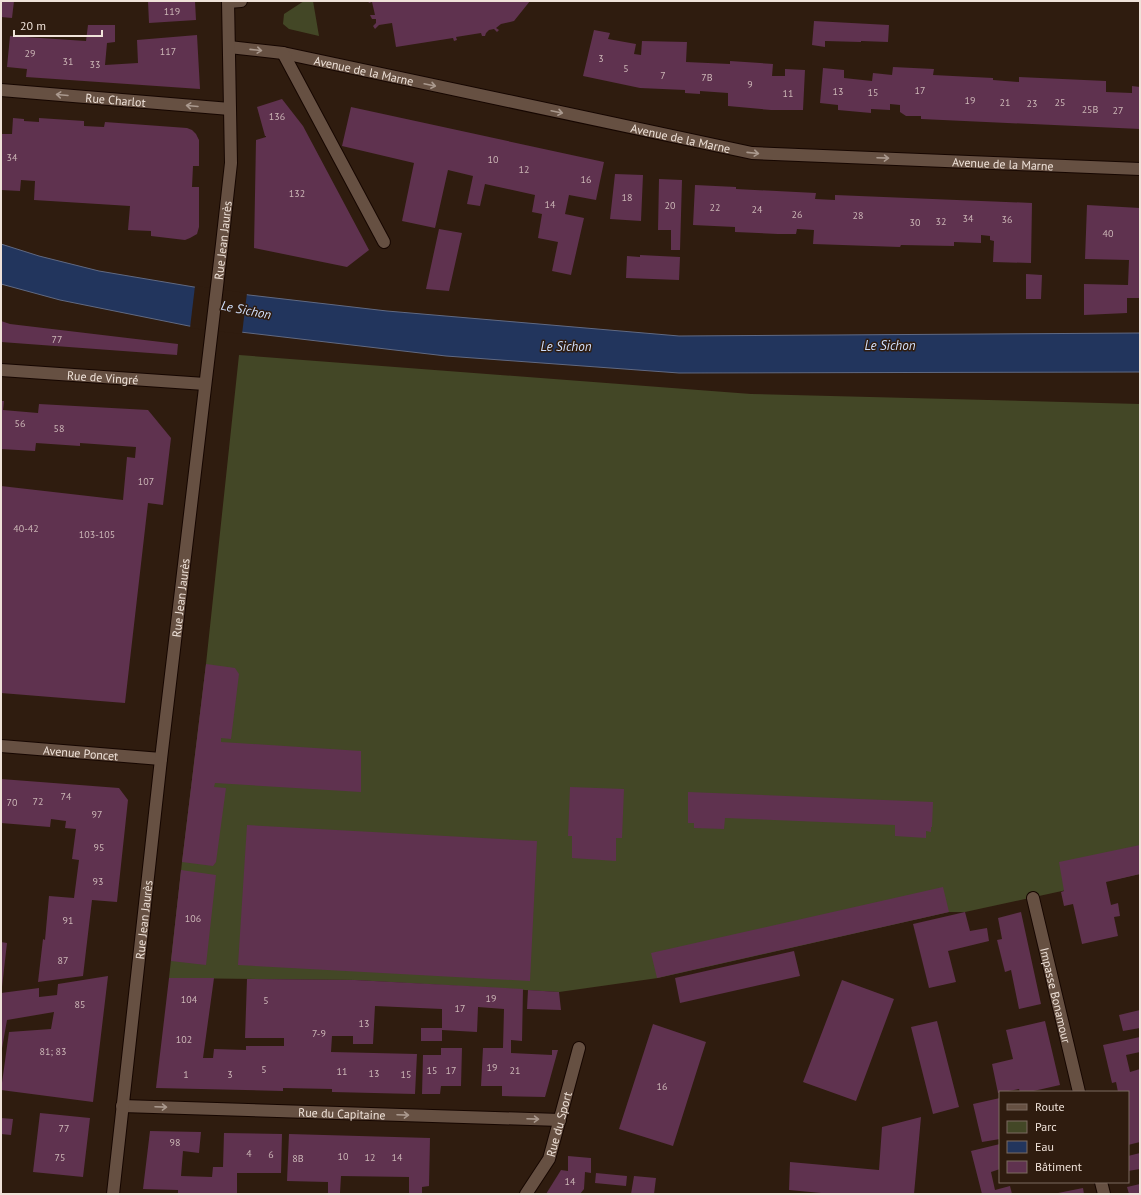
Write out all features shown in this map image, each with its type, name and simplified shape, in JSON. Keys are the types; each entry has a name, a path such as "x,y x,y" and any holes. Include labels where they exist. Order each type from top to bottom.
{"street":[{"path":"228,1 241,1"},
{"name":"Rue Jean Jaurès","path":"113,1194 160,759 231,163 228,1"},
{"name":"Avenue de la Marne","path":"229,47 283,53 752,153 1140,169"},
{"path":"283,53 384,242"},
{"name":"Rue Charlot","path":"1,90 230,109"},
{"name":"Rue de Vingré","path":"1,370 205,384"},
{"name":"Avenue Poncet","path":"1,746 160,759"},
{"name":"Impasse Bonamour","path":"1033,898 1079,1091"},
{"name":"Rue du Sport","path":"526,1194 549,1159 578,1048"},
{"name":"Rue du Capitaine","path":"122,1106 560,1120"},
{"path":"1101,1183 1104,1194"}],"green space":[{"path":"304,1 313,1 319,36 289,29 283,24 284,14"},
{"path":"239,355 751,394 1140,404 1140,874 965,912 949,912 658,978 559,992 355,980 169,978 206,664"}],"water":[{"name":"Le Sichon","path":"1,244 39,256 99,271 249,295 387,311 679,336 1140,333 1140,372 679,373 446,356 189,326 60,300 1,284"}],"pier":[{"path":"195,286 247,293 242,334 190,328"}],"building":[{"path":"1,1 14,1 12,18 1,17"},
{"path":"148,1 195,1 196,20 149,23"},
{"path":"368,1 530,1 514,21 501,24 496,28 499,30 497,32 494,29 489,30 485,36 482,36 481,33 456,37 457,40 454,41 453,38 396,47 392,23 379,25 375,29 373,26 376,23 376,19 372,19 370,15 375,15 372,2 369,3"},
{"path":"814,21 889,25 888,42 825,41 825,47 812,45"},
{"path":"88,25 115,25 115,42 107,43 105,65 138,63 137,40 197,35 200,89 26,77 27,69 7,67 10,36 86,41"},
{"path":"594,30 610,33 608,39 636,44 634,54 641,55 642,41 687,42 686,62 730,64 730,61 773,64 772,76 785,76 785,69 805,70 803,110 771,110 728,106 728,93 700,91 700,94 685,93 685,90 640,88 583,76"},
{"path":"893,67 934,69 933,75 993,78 993,80 1019,82 1019,77 1106,81 1106,92 1132,93 1132,86 1140,87 1140,129 921,119 921,116 906,116 900,112 900,105 890,104 890,110 871,109 871,113 838,110 838,105 820,103 823,68 844,70 844,78 872,81 873,73 892,75"},
{"path":"282,99 303,126 369,250 347,267 254,248 256,140 266,137 257,107"},
{"path":"351,107 604,162 596,200 569,195 565,214 584,218 571,275 552,271 558,242 538,238 542,214 532,212 535,195 485,184 480,206 467,204 473,176 448,170 435,228 402,221 414,163 342,146"},
{"path":"13,118 24,119 24,121 39,122 39,118 84,121 84,126 104,127 105,122 187,128 192,130 199,140 199,166 193,166 192,187 199,187 199,227 197,234 185,240 151,236 151,231 128,230 130,206 34,200 35,181 21,180 20,191 1,190 1,134 12,134"},
{"path":"615,174 643,175 641,221 610,219"},
{"path":"659,179 682,180 680,250 671,250 671,230 658,230"},
{"path":"695,185 736,187 736,189 816,193 815,199 835,200 835,195 1032,203 1031,263 993,262 994,241 990,240 990,236 981,235 981,243 954,242 954,246 901,245 900,247 813,244 814,230 797,229 796,234 778,234 735,232 735,227 693,225"},
{"path":"1087,205 1140,208 1140,298 1127,298 1127,313 1084,315 1084,284 1128,285 1129,260 1085,259"},
{"path":"439,229 462,233 449,291 426,289"},
{"path":"640,255 680,257 679,280 626,278 627,256 640,257"},
{"path":"1026,274 1042,275 1041,299 1026,299"},
{"path":"1,321 10,324 178,344 177,355 1,342"},
{"path":"1,401 4,401 3,410 38,413 39,404 148,410 171,438 163,505 148,503 125,703 1,693 1,486 123,500 127,457 135,458 136,447 80,443 80,446 36,443 35,451 1,449"},
{"path":"206,664 235,668 239,674 231,739 221,738 221,742 361,751 361,792 215,783 214,787 226,788 216,862 213,866 182,862"},
{"path":"1,779 119,788 128,800 117,902 92,900 83,976 38,982 43,939 45,940 49,896 74,898 79,860 72,859 76,829 65,828 66,821 51,819 50,827 1,823"},
{"path":"570,787 624,789 622,838 616,838 616,861 572,858 572,836 568,836"},
{"path":"688,792 933,802 932,827 931,832 926,831 926,838 895,836 895,825 725,818 724,829 694,828 694,823 688,823"},
{"path":"247,825 537,841 530,981 238,965"},
{"path":"1140,845 1140,874 1106,882 1111,905 1118,903 1120,916 1114,917 1118,936 1082,944 1073,904 1064,906 1061,892 1064,891 1059,862"},
{"path":"181,870 216,875 206,965 171,961"},
{"path":"943,887 949,912 657,978 651,953"},
{"path":"965,912 970,931 987,928 989,941 948,951 956,982 929,988 913,924"},
{"path":"1021,912 1041,1004 1019,1009 1011,970 1005,972 997,940 1002,939 998,918"},
{"path":"1,942 7,943 2,987 1,987"},
{"path":"794,951 800,976 680,1003 675,978"},
{"path":"108,976 93,1102 1,1090 9,1032 51,1029 54,1012 7,1020 1,1054 1,993 39,988 39,997 57,995 58,984"},
{"path":"169,978 214,978 203,1058 213,1058 214,1049 246,1050 246,1046 284,1046 284,1038 245,1038 247,979 355,980 523,989 522,1041 511,1040 511,1053 552,1055 552,1050 558,1050 545,1097 502,1096 502,1086 481,1086 483,1048 503,1048 504,1009 478,1007 477,1032 442,1030 442,1041 421,1041 421,1028 442,1028 442,1009 375,1006 373,1044 353,1044 353,1036 332,1036 331,1052 417,1054 415,1094 332,1092 332,1089 283,1088 283,1091 156,1088"},
{"path":"842,980 894,999 856,1101 803,1082"},
{"path":"528,990 559,992 561,1010 527,1009"},
{"path":"1140,1010 1140,1028 1123,1031 1119,1015"},
{"path":"937,1021 959,1107 933,1114 911,1027"},
{"path":"1045,1021 1060,1085 1033,1091 1020,1091 1019,1089 999,1091 998,1093 992,1064 1013,1059 1006,1030"},
{"path":"653,1024 706,1042 673,1146 619,1129"},
{"path":"1140,1037 1140,1052 1126,1055 1130,1072 1140,1069 1140,1142 1129,1145 1129,1091 1118,1091 1116,1082 1112,1083 1103,1045"},
{"path":"441,1048 462,1048 461,1086 441,1086 440,1094 422,1094 423,1055 441,1055"},
{"path":"999,1098 999,1139 982,1142 973,1104"},
{"path":"40,1113 90,1118 83,1177 33,1172"},
{"path":"921,1117 914,1194 832,1194 789,1190 790,1162 879,1170 882,1127"},
{"path":"1,1118 13,1119 11,1135 1,1134"},
{"path":"150,1131 201,1132 199,1153 183,1151 181,1176 212,1177 213,1167 223,1167 224,1133 282,1134 281,1173 237,1173 237,1194 178,1194 178,1190 143,1189"},
{"path":"289,1134 430,1138 429,1186 422,1187 422,1194 409,1194 409,1177 341,1176 340,1193 328,1193 328,1182 287,1181"},
{"path":"999,1144 999,1169 991,1172 995,1190 1010,1186 1012,1194 982,1194 971,1151"},
{"path":"1140,1153 1140,1169 1129,1171 1129,1156"},
{"path":"568,1156 591,1158 591,1173 585,1172 584,1189 580,1194 546,1194 561,1170 568,1171"},
{"path":"596,1173 627,1176 626,1186 595,1183"},
{"path":"634,1176 656,1178 654,1194 631,1194"},
{"path":"1140,1184 1140,1194 1129,1194 1127,1187"},
{"path":"1083,1188 1084,1194 1058,1194 1058,1193"}]}
